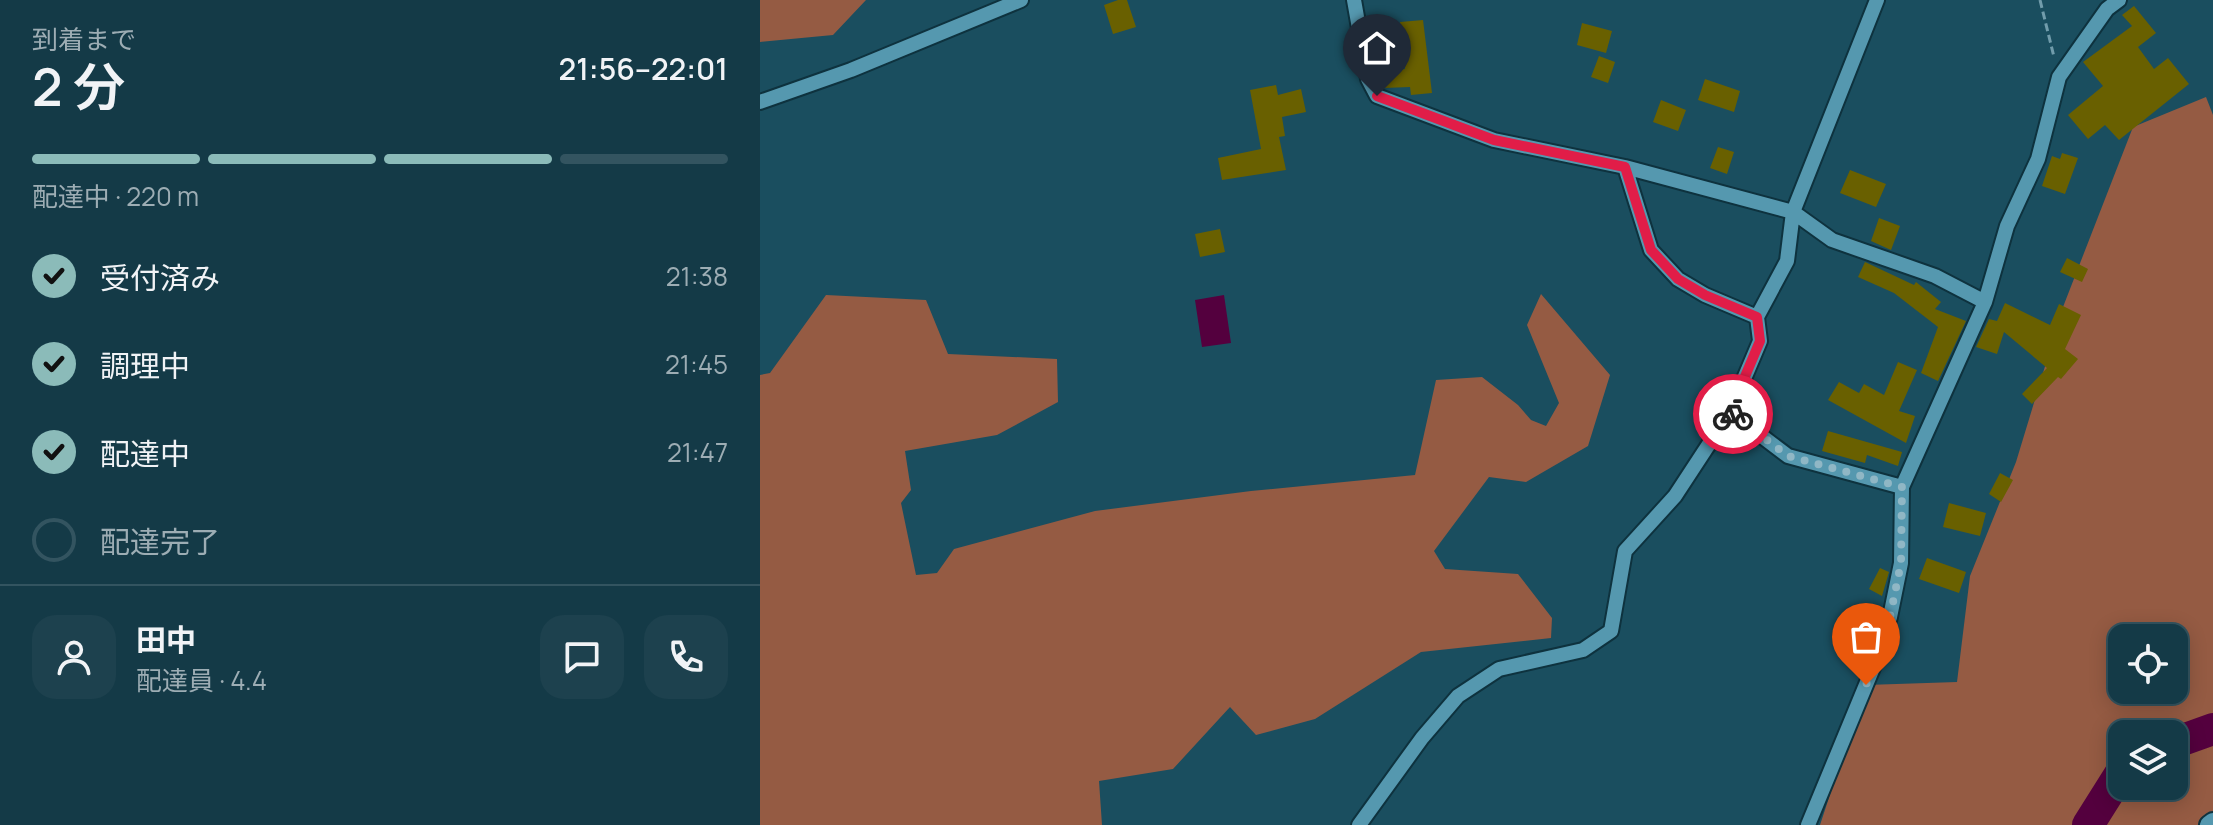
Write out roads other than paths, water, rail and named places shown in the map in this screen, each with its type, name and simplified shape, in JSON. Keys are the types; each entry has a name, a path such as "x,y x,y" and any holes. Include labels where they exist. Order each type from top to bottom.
{"street":[{"path":"760,102 851,70 1021,0"},
{"path":"1354,0 1368,79 1377,96 1494,140 1625,167 1793,212 1832,240 1935,276 1985,302"},
{"path":"1359,825 1422,738 1458,696 1499,669 1583,650 1611,631 1625,551 1675,496 1730,412 1760,341 1757,317 1787,261 1793,212 1877,0"},
{"path":"1808,825 1875,663 1890,617 1901,563 1902,487 1985,302 2007,226 2038,159 2059,77 2107,9 2119,0"},
{"path":"1625,167 1651,250 1678,279 1705,295 1757,317"},
{"path":"1730,412 1788,456 1902,487"}],"waterway":[{"path":"2188,738 2213,729"},
{"path":"2088,825 2108,793"}]}
